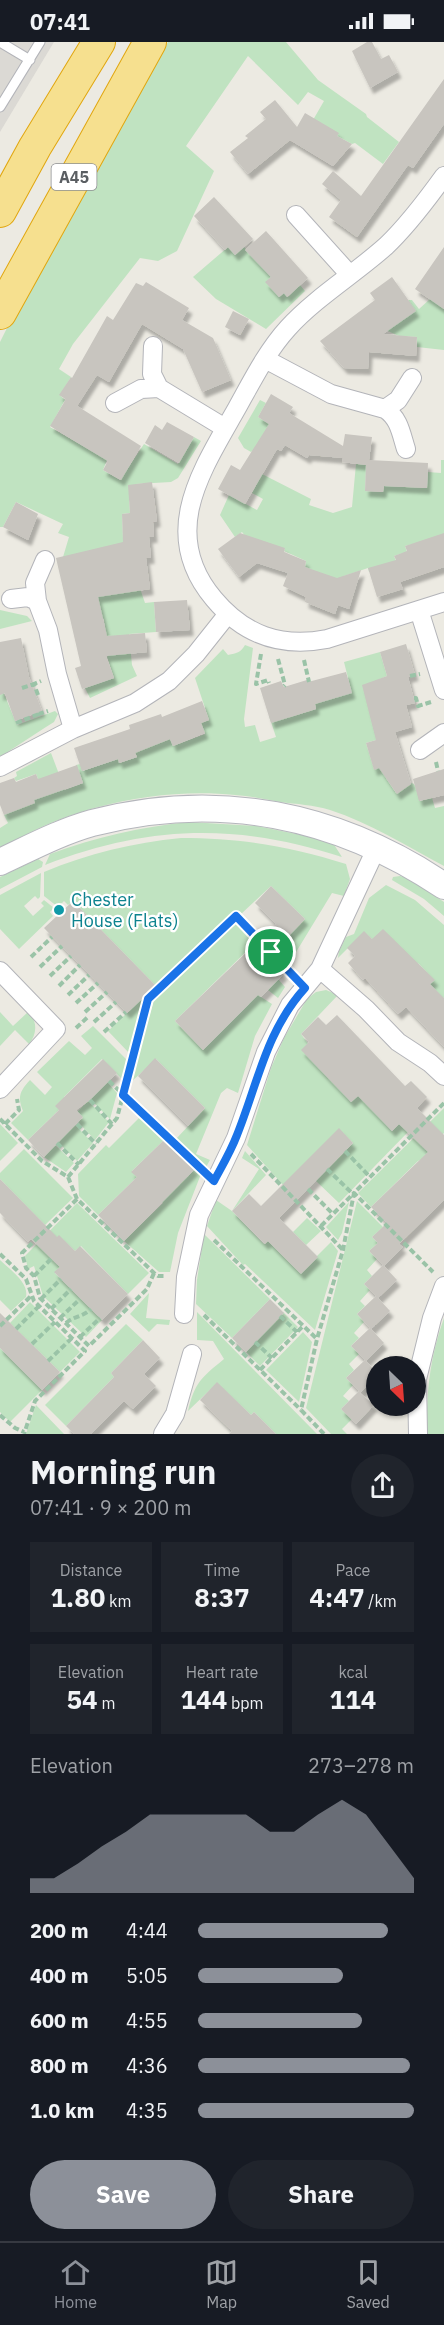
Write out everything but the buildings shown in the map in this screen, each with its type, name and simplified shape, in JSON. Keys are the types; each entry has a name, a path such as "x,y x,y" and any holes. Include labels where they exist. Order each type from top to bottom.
{"highway":[{"name":"A45","path":"0,211 35,147 99,42"},
{"name":"A45","path":"0,313 150,42"}],"street":[{"path":"444,176 414,217 385,246 288,327 265,358 197,481 189,503 188,525 188,543 194,566 204,587 227,615 249,629 273,639 307,643 348,633 444,602"},
{"path":"296,215 350,275"},
{"path":"153,346 152,374 159,388 225,428"},
{"path":"265,358 330,394 385,409 393,414 406,449"},
{"path":"385,409 398,400 412,378"},
{"path":"115,403 141,389 159,388"},
{"path":"45,560 35,583 37,602 48,630 57,674 73,729"},
{"path":"11,598 28,597 37,602"},
{"path":"419,610 444,690"},
{"path":"0,767 73,729 135,703 169,681 196,654 227,615"},
{"path":"420,750 444,733"},
{"path":"0,862 47,840 91,824 131,814 179,808 229,808 268,813 339,832 377,847 444,886"},
{"path":"184,1305 197,1223 214,1181 237,1138 266,1052 290,1005 321,969 377,847"},
{"path":"321,969 398,1042 430,1063 444,1076"},
{"path":"0,971 56,1029 0,1089"},
{"path":"418,1434 417,1379 441,1280"},
{"path":"163,1434 175,1414 192,1354"}],"lane":[{"path":"0,42 30,60"},
{"path":"0,107 40,42"}],"path":[{"path":"262,647 256,684 268,680 269,682"},
{"path":"276,651 284,686"},
{"path":"302,654 309,682"},
{"path":"22,688 34,684"},
{"path":"16,723 39,714"},
{"path":"68,1178 117,1118 148,999 236,916 305,988"},
{"path":"31,957 52,937"},
{"path":"40,967 62,946"},
{"path":"50,976 71,956"},
{"path":"59,986 80,965"},
{"path":"68,994 89,975"},
{"path":"76,1003 98,983"},
{"path":"85,1012 107,992"},
{"path":"94,1022 116,1002"},
{"path":"104,1032 126,1012"},
{"path":"109,1081 214,1181"},
{"path":"90,1100 112,1124"},
{"path":"321,1226 444,1103"},
{"path":"0,1119 42,1161 68,1178 77,1199 156,1274 147,1289 89,1346 41,1299 34,1276 26,1268 22,1253 77,1199"},
{"path":"77,1124 96,1144"},
{"path":"237,1138 343,1250"},
{"path":"57,1143 79,1165"},
{"path":"345,1151 370,1177"},
{"path":"327,1169 441,1280"},
{"path":"308,1189 333,1214"},
{"path":"301,1410 317,1340 343,1250 353,1194"},
{"path":"197,1223 317,1340"},
{"path":"0,1254 26,1279 31,1296 39,1306 85,1351 35,1401 24,1433 0,1415"},
{"path":"34,1276 51,1259"},
{"path":"41,1299 61,1279"},
{"path":"29,1289 37,1288"},
{"path":"51,1309 71,1289"},
{"path":"0,1326 31,1296"},
{"path":"60,1318 80,1299"},
{"path":"184,1305 260,1370 324,1434"},
{"path":"16,1329 39,1306"},
{"path":"66,1323 71,1318 84,1316 91,1309"},
{"path":"280,1316 297,1332"},
{"path":"80,1338 100,1318"},
{"path":"32,1344 55,1322"},
{"path":"260,1370 303,1326"},
{"path":"48,1361 72,1338"},
{"path":"255,1342 272,1358"}],"shaded area":[{"path":"0,42 54,42 0,132"}],"green space":[{"path":"168,42 286,42 318,80 366,114 399,142 383,164 355,143 352,144 337,136 338,133 313,120 324,101 308,92 298,105 248,56 186,146 214,171 177,251 158,261 140,258 73,344 59,369 71,377 60,395 65,400 50,427 107,460 103,470 120,480 144,444 178,464 194,437 201,441 178,478 171,482 136,484 137,493 141,497 129,498 130,513 122,514 123,539 145,603 154,602 156,632 129,634 132,665 137,676 90,698 85,688 114,678 107,657 109,654 99,630 105,628 104,620 63,557 69,537 58,533 63,524 16,502 3,527 0,527 0,342 24,294"},
{"path":"228,247 235,255 244,247 271,277 266,282 279,297 284,293 288,297 300,285 305,291 266,329 216,299 193,277"},
{"path":"430,299 444,309 444,350 417,347 417,337 399,336 374,325 409,300 412,300 419,309"},
{"path":"260,400 266,403 258,417 279,430 251,452 244,448 238,438"},
{"path":"441,460 444,460 444,536 405,546 412,567 403,553 394,556 400,571 369,572 368,568 344,576 347,589 305,567 306,561 284,551 285,548 265,561 242,532 235,537 220,515 229,495 257,510 263,499 252,493 262,474 311,499 309,505 333,513 352,507 356,464 369,465 366,471 365,491 383,492 384,486 427,488 428,472 441,473"},
{"path":"0,610 27,616 32,621 0,629"},
{"path":"245,645 253,648 244,719 245,727 255,725 260,742 276,737 269,716 287,710 290,717 316,709 315,704 351,690 344,662 380,652 387,676 380,679 393,735 366,743 374,769 398,762 386,778 396,793 412,783 415,785 420,801 432,798 435,808 444,806 444,866 374,828 330,810 246,796 205,793 175,794 113,803 53,822 0,850 0,828 8,823 4,815 30,791 41,786 36,774 16,781 14,778 17,776 16,772 51,753 65,790 83,783 76,765 80,764 83,771 118,759 120,763 137,757 135,752 170,739 173,746 205,734 201,723 209,720 195,678 223,649 228,655 242,650"},
{"path":"0,684 17,725 55,711 58,714 54,722 0,757"},
{"path":"189,822 257,826 311,837 333,843 342,857 266,838 193,833 121,842 45,865 50,854 84,843 136,830"},
{"path":"181,838 245,841 305,852 346,864 350,879 344,896 332,893 290,962 276,948 305,919 271,886 240,915 234,914 197,950 193,949 156,986 73,901 68,905 64,901 58,907 44,896 44,872 111,850"},
{"path":"38,859 43,862 42,867 0,889 0,877"},
{"path":"41,873 40,897 38,899 35,896 24,906 33,916 44,906 41,903 44,900 54,908 50,912 53,916 19,949 0,929 0,895"},
{"path":"393,877 408,878 444,902 444,916 424,899 392,880"},
{"path":"386,885 415,900 444,925 444,998 423,991 434,980 419,964 372,939 364,932 338,958 346,937 354,934 369,898"},
{"path":"235,923 255,943 175,1021 203,1050 249,1004 247,984 272,1004 255,1036 238,1093 227,1088 221,1093 196,1154 210,1160 205,1169 176,1139 205,1108 156,1059 130,1083 154,1000"},
{"path":"278,979 285,987 278,998 268,990"},
{"path":"326,990 338,995 301,1034 351,1102 359,1095 392,1131 399,1124 408,1132 339,1203 316,1181 353,1143 339,1129 283,1185 247,1145 271,1068 284,1038 307,999 316,992"},
{"path":"146,995 130,1054 108,1031"},
{"path":"0,1012 13,1026 28,1012 34,1019 35,1028 34,1036 29,1044 15,1030 0,1046"},
{"path":"93,1026 126,1059 123,1080 102,1059 64,1097 67,1102 28,1140 11,1123 23,1111 20,1102 22,1091 30,1080 45,1095 52,1087 37,1072 69,1041 85,1055 92,1048 81,1036"},
{"path":"107,1082 117,1093 110,1119 90,1099"},
{"path":"88,1101 109,1122 95,1140 78,1122 83,1118 77,1112"},
{"path":"444,1108 444,1133 434,1143 441,1151 418,1161 371,1207 358,1193"},
{"path":"141,1116 165,1139 132,1171 137,1177 98,1215 79,1196 78,1174 106,1145 109,1148"},
{"path":"0,1124 18,1143 0,1161"},
{"path":"75,1125 93,1143 77,1161 58,1142"},
{"path":"55,1145 74,1163 66,1172 44,1157"},
{"path":"24,1149 73,1198 45,1225 0,1179 0,1173"},
{"path":"245,1151 266,1175 232,1211 259,1169 242,1158"},
{"path":"195,1169 201,1174 178,1233 170,1272 159,1272 124,1241 163,1203 149,1189 187,1177"},
{"path":"216,1200 232,1211 264,1244 268,1241 300,1273 331,1242 338,1251 315,1330 245,1264 243,1265 207,1226"},
{"path":"357,1201 383,1227 372,1237 378,1243 369,1251 377,1259 367,1270 372,1276 364,1284 370,1290 360,1301 365,1306 357,1314 364,1322 354,1333 359,1338 351,1346 359,1354 349,1364 354,1370 346,1378 353,1385 343,1396 349,1401 341,1409 352,1419 342,1429 347,1434 331,1434 306,1408"},
{"path":"349,1202 342,1233 338,1240 326,1227"},
{"path":"77,1203 149,1273 128,1294 81,1246 75,1251 59,1236 44,1251 60,1267 55,1273 102,1320 86,1337 43,1296 34,1266 28,1269 25,1256"},
{"path":"307,1218 321,1231 306,1245 293,1232"},
{"path":"204,1234 270,1299 232,1338 196,1304"},
{"path":"0,1260 25,1286 26,1297 11,1311 0,1300"},
{"path":"149,1293 146,1318 170,1320 169,1325 157,1324 149,1332 130,1314"},
{"path":"30,1302 80,1352 60,1372 10,1323"},
{"path":"197,1312 317,1434 276,1434 254,1412 251,1415 217,1383 188,1411 193,1393 200,1381 224,1359 213,1341 197,1340"},
{"path":"283,1312 298,1327 260,1366 246,1352"},
{"path":"444,1318 444,1434 427,1434 430,1375 435,1347"},
{"path":"126,1324 143,1340 111,1373 114,1377 66,1426 45,1405"},
{"path":"303,1332 312,1342 299,1402 266,1370"},
{"path":"0,1348 42,1390 10,1422 0,1412"},
{"path":"36,1405 64,1434 26,1434"}],"place":[{"name":"Chester House (Flats)","path":"59,910"}],"route":[{"path":"236,916 271,952 305,988 290,1005 278,1026 266,1052 237,1138 214,1181 123,1095 131,1059 148,999 236,916"}]}
